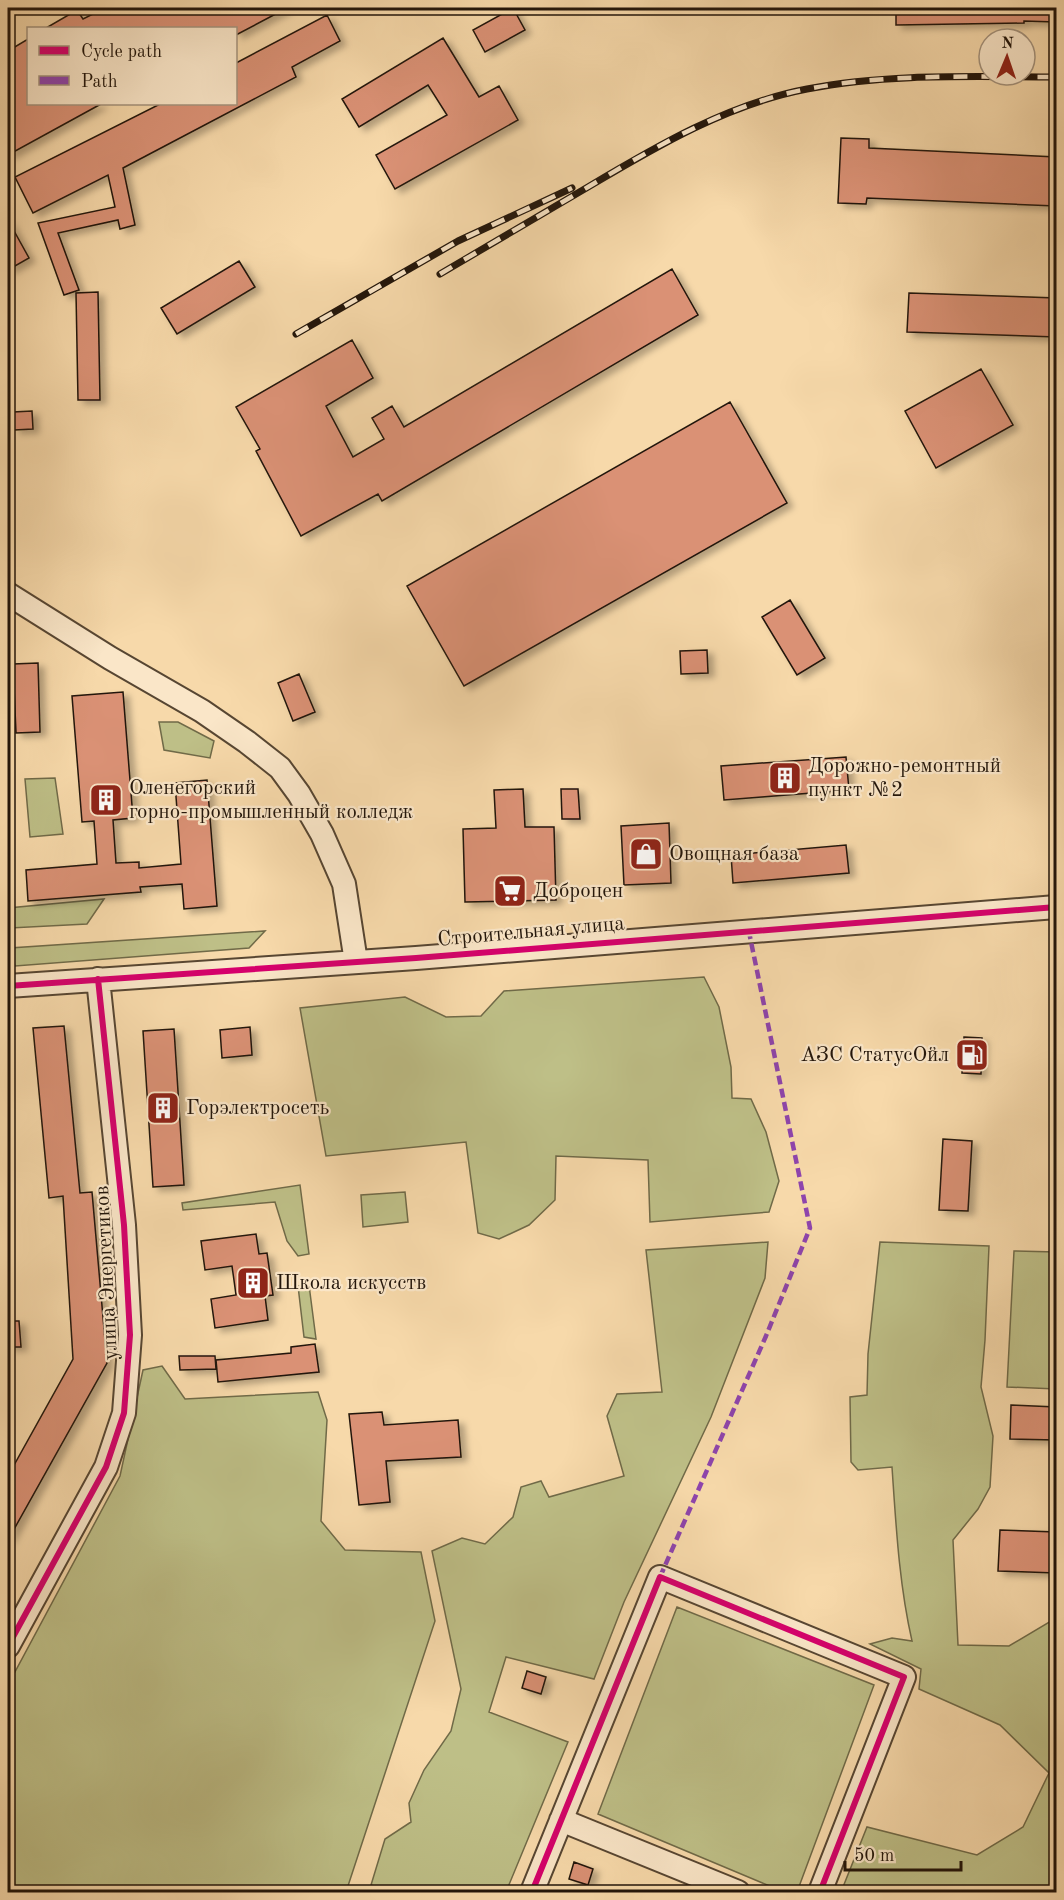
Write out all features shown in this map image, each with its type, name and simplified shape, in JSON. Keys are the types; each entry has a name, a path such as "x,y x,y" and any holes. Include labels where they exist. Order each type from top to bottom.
{"street":[{"path":"8,594 110,658 202,711 280,768 299,794 322,834 344,884 356,962"},
{"name":"Строительная улица","path":"8,986 356,962 1056,907"},
{"name":"улица Энергетиков","path":"8,1646 106,1467 124,1413 130,1335 124,1225 98,979"},
{"path":"532,1893 660,1577 904,1677 820,1893"},
{"path":"561,1820 738,1893"}],"green space":[{"path":"159,722 178,722 214,741 210,758 164,750"},
{"path":"55,778 63,834 30,837 25,779"},
{"path":"104,899 87,924 10,928 8,908"},
{"path":"265,931 249,948 15,966 10,948"},
{"path":"704,977 719,1007 731,1067 732,1098 751,1099 766,1132 779,1181 769,1212 650,1222 648,1160 556,1156 555,1200 529,1225 499,1239 478,1233 466,1142 326,1156 300,1008 405,997 446,1017 481,1016 504,991"},
{"path":"300,1185 309,1254 298,1256 287,1241 275,1202 183,1210 182,1203"},
{"path":"405,1192 408,1222 363,1227 361,1195"},
{"path":"768,1242 765,1278 711,1417 624,1602 594,1679 506,1657 489,1712 568,1742 506,1892 392,1892 371,1885 385,1839 411,1822 409,1803 424,1770 451,1731 461,1689 432,1551 462,1538 485,1544 513,1517 521,1487 541,1481 549,1497 624,1476 607,1416 617,1394 662,1392 646,1250"},
{"path":"880,1242 989,1246 981,1387 993,1436 990,1487 978,1509 953,1540 958,1645 1009,1646 1056,1618 1056,1892 841,1892 867,1827 977,1855 1023,1827 1049,1773 1000,1725 919,1689 921,1669 870,1644 892,1638 912,1641 901,1576 892,1467 858,1470 851,1462 850,1397 867,1395 868,1354"},
{"path":"1014,1251 1056,1252 1056,1389 1007,1387"},
{"path":"309,1285 316,1339 304,1337 298,1286"},
{"path":"162,1366 185,1399 318,1392 327,1420 321,1521 345,1550 421,1552 435,1621 346,1892 8,1892 8,1685 120,1476 143,1370"},
{"path":"677,1607 874,1685 797,1892 784,1892 598,1814"}],"building":[{"path":"105,8 287,8 237,34 237,27 48,27 77,10 83,19"},
{"path":"513,8 525,30 485,52 473,30"},
{"path":"896,8 1056,8 1056,22 896,25"},
{"path":"327,15 340,41 292,67 296,77 123,168 135,225 120,229 118,220 58,233 79,290 64,295 38,223 115,207 108,175 33,213 15,177 158,105 237,105 237,62"},
{"path":"443,38 479,97 499,86 518,120 395,189 376,155 447,115 428,85 359,127 342,99"},
{"path":"27,40 27,105 99,105 8,155 8,51"},
{"path":"841,138 869,139 869,148 1056,157 1056,206 867,198 866,204 838,203"},
{"path":"8,220 29,258 8,270"},
{"path":"239,261 255,287 177,334 161,308"},
{"path":"672,269 698,315 382,501 378,494 301,536 256,451 260,449 236,407 352,340 373,378 326,406 353,457 384,439 372,418 392,406 404,427"},
{"path":"98,292 100,400 78,400 76,293"},
{"path":"909,293 1056,298 1056,337 907,332"},
{"path":"981,369 1013,425 936,468 905,411"},
{"path":"730,402 787,503 464,686 407,586"},
{"path":"32,411 33,429 14,430 13,412"},
{"path":"790,600 825,658 797,675 762,617"},
{"path":"707,650 708,673 681,674 680,651"},
{"path":"38,663 40,732 16,733 13,664"},
{"path":"299,674 315,712 293,721 278,683"},
{"name":"Оленегорский горно-промышленный колледж","path":"123,692 133,818 113,820 116,863 139,862 139,868 181,864 175,783 207,780 217,906 184,909 182,884 140,887 141,892 28,901 26,870 97,864 94,821 82,822 72,696"},
{"name":"Дорожно-ремонтный пункт №2","path":"846,757 849,790 724,800 721,766"},
{"path":"523,789 525,827 554,827 556,900 465,902 463,829 496,828 494,790"},
{"path":"561,789 578,789 580,819 562,819"},
{"name":"Овощная база","path":"669,823 671,883 624,885 621,826"},
{"path":"846,845 849,873 733,883 731,855"},
{"path":"64,1026 80,1193 92,1192 107,1363 8,1540 8,1476 73,1359 63,1196 49,1198 33,1028"},
{"path":"250,1027 252,1055 222,1058 220,1030"},
{"name":"Горэлектросеть","path":"174,1029 184,1185 153,1187 143,1031"},
{"name":"АЗС СтатусОйл","path":"964,1037 982,1038 981,1074 962,1073"},
{"path":"943,1139 972,1141 968,1211 939,1210"},
{"name":"Школа искусств","path":"256,1234 259,1254 267,1253 273,1295 265,1296 268,1320 215,1328 211,1299 236,1295 232,1266 205,1270 201,1241"},
{"path":"8,1321 19,1321 21,1347 8,1347"},
{"path":"315,1344 319,1372 218,1382 216,1360 291,1353 291,1347"},
{"path":"179,1356 215,1356 216,1369 180,1370"},
{"path":"1011,1405 1056,1407 1056,1440 1010,1439"},
{"path":"382,1412 384,1425 458,1420 461,1457 386,1461 390,1502 359,1505 349,1414"},
{"path":"1000,1530 1056,1532 1056,1573 998,1571"},
{"path":"527,1671 546,1677 541,1694 522,1688"},
{"path":"574,1862 593,1869 588,1885 569,1879"}],"railway":[{"path":"440,274 667,142 749,105 807,89 869,80 932,77 1056,77"},
{"path":"296,334 458,241 572,188"}],"marked path":[{"path":"660,1577 766,1336 810,1228 749,932"}],"cycle path":[{"path":"8,986 416,958 1056,907"},
{"path":"8,1646 106,1467 124,1413 130,1335 124,1225 98,979"},
{"path":"532,1892 660,1577 904,1677 820,1892"}],"place":[{"name":"Дорожно-ремонтный пункт №2","path":"785,778"},
{"name":"Оленегорский горно-промышленный колледж","path":"106,800"},
{"name":"Овощная база","path":"646,854"},
{"name":"Доброцен","path":"510,891"},
{"name":"АЗС СтатусОйл","path":"972,1055"},
{"name":"Горэлектросеть","path":"163,1108"},
{"name":"Школа искусств","path":"253,1283"}]}
